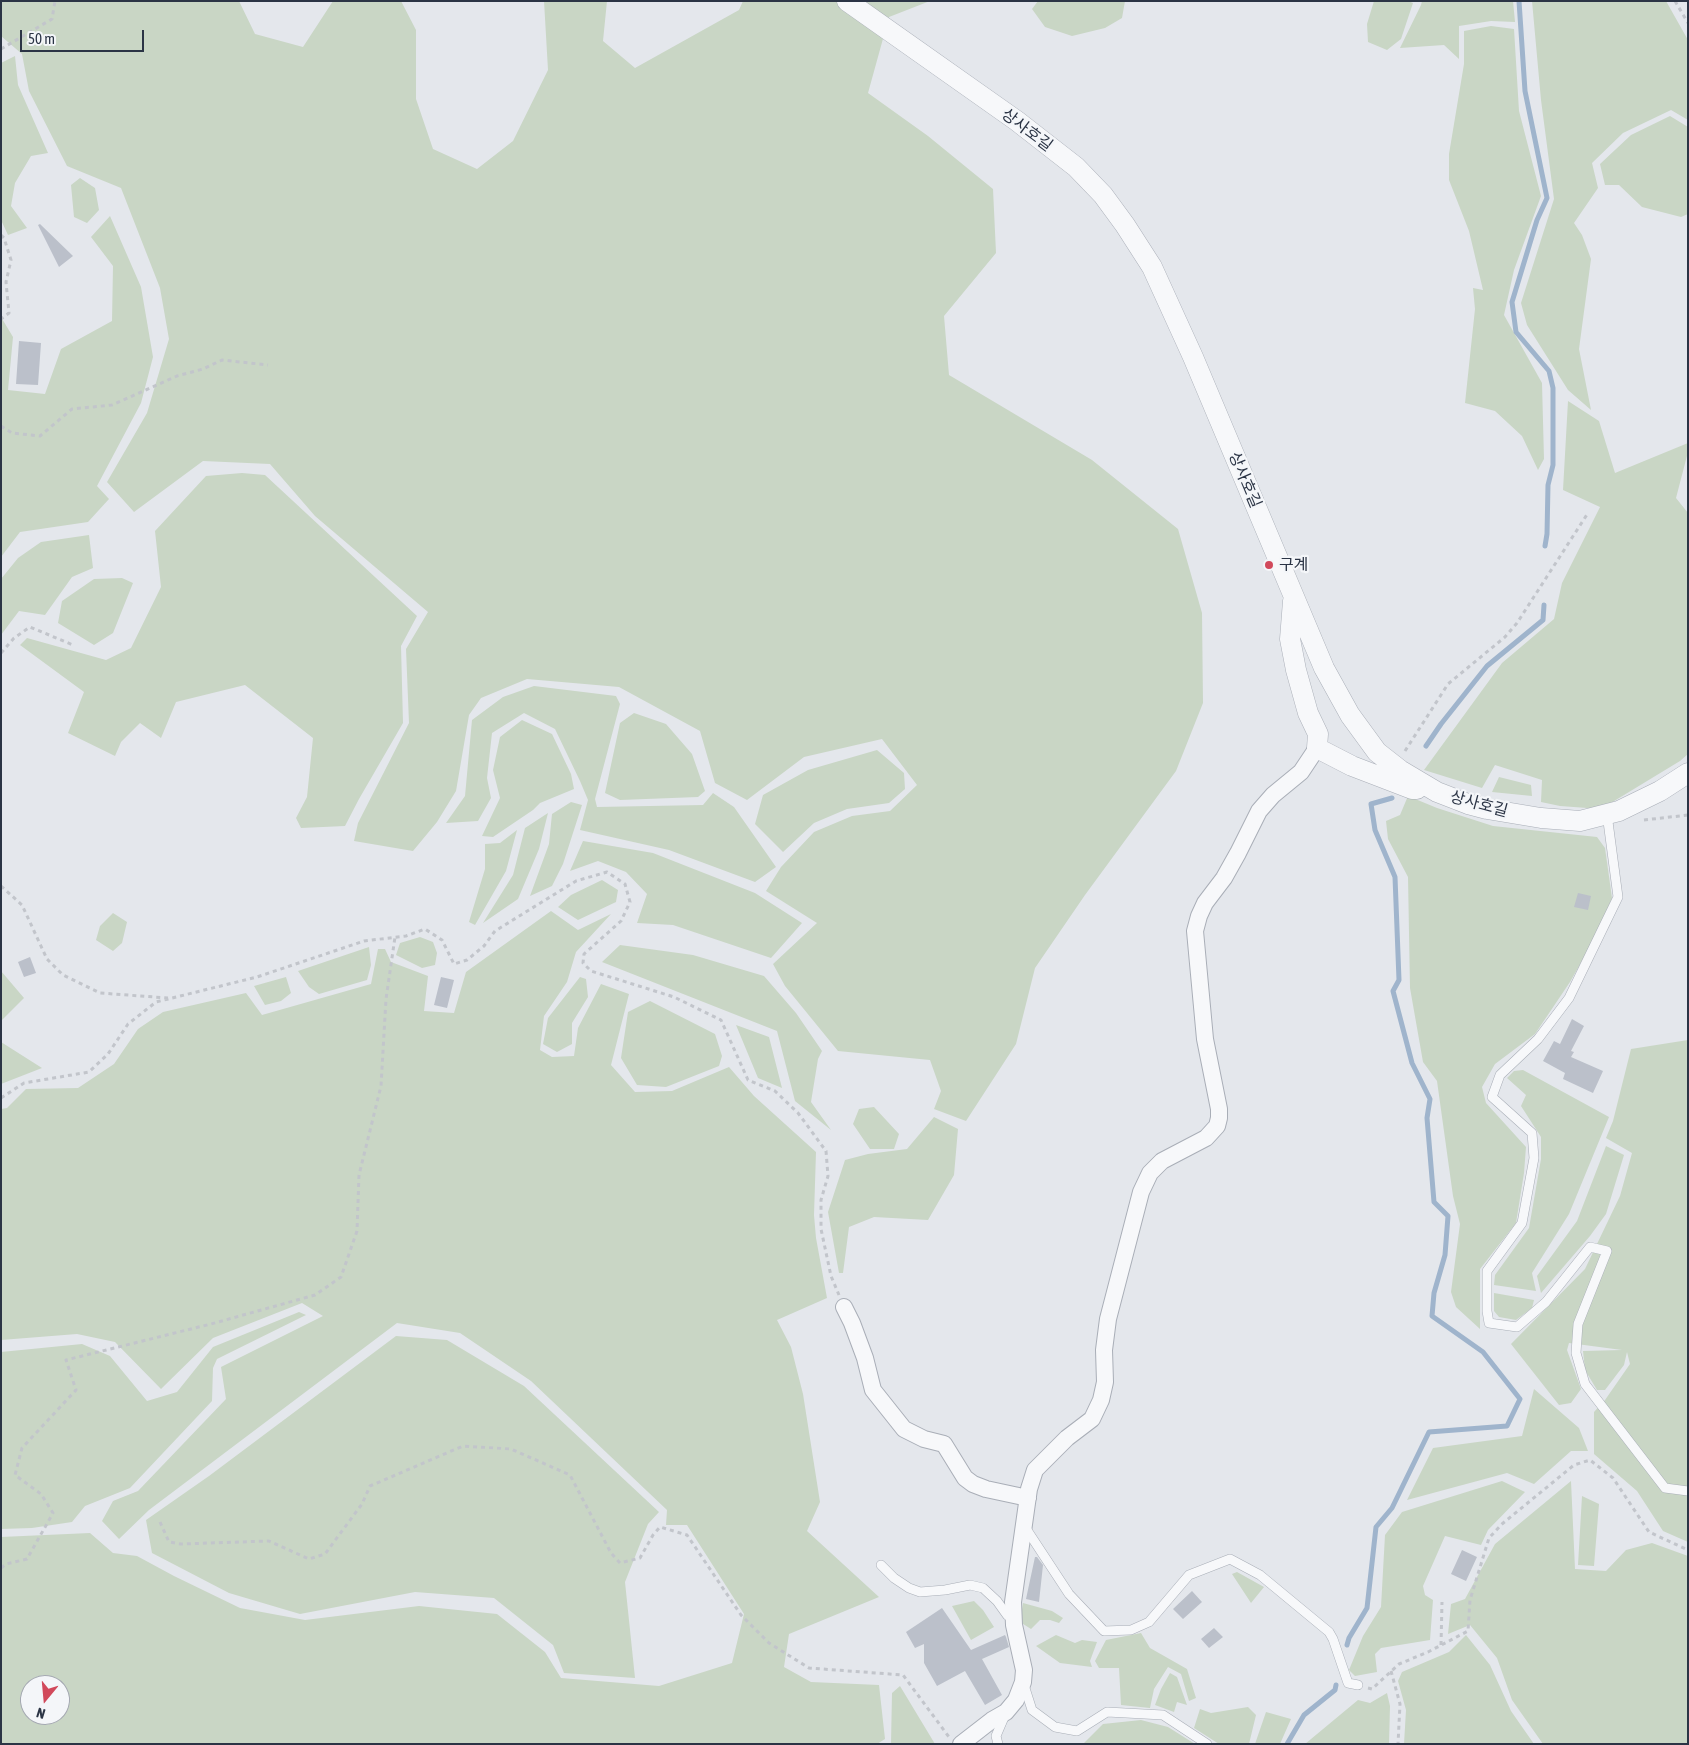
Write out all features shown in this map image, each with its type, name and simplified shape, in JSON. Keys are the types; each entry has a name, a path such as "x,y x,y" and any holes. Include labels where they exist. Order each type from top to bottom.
{"street":[{"name":"상사호길","path":"847,1 1017,121 1076,167 1103,195 1125,225 1152,267 1193,357 1324,668 1350,715 1377,752 1396,767 1437,792 1487,809 1540,818 1580,821 1619,811 1660,791 1688,773"},
{"path":"961,1744 992,1720 1006,1712 1016,1700 1023,1682 1024,1670 1014,1620 1013,1602 1028,1498 1035,1470 1067,1438 1092,1418 1101,1400 1105,1382 1104,1350 1108,1319 1141,1192 1150,1173 1162,1161 1206,1138 1217,1126 1219,1109 1205,1039 1195,931 1198,916 1205,903 1224,878 1259,811 1273,795 1301,772 1317,748 1318,734 1308,712 1296,670 1290,639 1294,596"},
{"path":"1317,748 1352,766 1412,789 1437,792"},
{"path":"844,1307 865,1358 873,1390 904,1429 924,1439 944,1444 965,1478 973,1484 986,1489 1028,1498"}],"lane":[{"path":"1607,814 1618,897 1569,998 1538,1039 1500,1076 1492,1097 1532,1133 1534,1158 1522,1223 1486,1270 1487,1311 1489,1323 1516,1326 1546,1302 1590,1247 1607,1251 1578,1324 1576,1353 1585,1384 1665,1488 1688,1491"},
{"path":"1024,1526 1069,1594 1104,1631 1131,1630 1149,1622 1189,1575 1230,1559 1260,1575 1329,1632 1348,1683 1358,1685"},
{"path":"881,1565 894,1578 920,1592 970,1585 982,1588 1014,1620"},
{"path":"1023,1682 1032,1710 1055,1727 1077,1730 1107,1712 1163,1715 1207,1744"},
{"path":"998,1744 996,1736 1006,1712"}],"path":[{"path":"1,49 52,19 55,1"},
{"path":"1675,1 1688,23"},
{"path":"1,235 4,238 11,260 6,282 9,313 1,319"},
{"path":"1,426 12,433 40,436 72,409 112,405 177,376 204,369 222,360 268,364"},
{"path":"1396,767 1448,684 1504,637 1517,623 1588,513"},
{"path":"1,653 14,638 30,627 73,645"},
{"path":"1644,820 1688,815"},
{"path":"1,1098 24,1083 89,1072 108,1054 128,1024 156,1002 257,977 364,941 406,936 425,929 442,940 454,964 467,960 484,946 495,931 576,881 607,872 625,884 630,902 621,921 584,954 583,963 591,971 674,997 721,1020 748,1080 775,1091 798,1113 826,1151 828,1176 821,1200 821,1229 831,1276 844,1307"},
{"path":"1,886 22,905 48,959 63,975 100,992 171,998"},
{"path":"1,1568 6,1564 27,1559 53,1513 41,1494 15,1475 22,1448 76,1390 66,1360 210,1324 315,1295 341,1277 357,1231 359,1175 381,1086 386,999 395,937"},
{"path":"160,1522 170,1542 181,1544 269,1541 309,1559 325,1554 362,1504 370,1486 463,1446 511,1449 570,1475 611,1553 620,1563 640,1558 653,1535 660,1527 687,1535 741,1615 769,1643 809,1668 903,1675 954,1744"},
{"path":"1358,1685 1372,1689 1399,1664 1428,1652 1468,1631 1470,1600 1489,1538 1502,1524 1574,1465 1590,1460 1613,1478 1649,1532 1688,1550"},
{"path":"1441,1645 1442,1602"},
{"path":"1391,1671 1400,1704 1398,1744"}],"green space":[{"path":"1,1 239,1 255,34 303,47 333,1 401,1 416,30 416,99 433,149 477,169 513,141 548,70 544,1 607,1 603,41 635,68 739,10 743,1 930,1 889,17 868,93 928,136 993,189 996,253 944,316 949,375 1092,460 1178,529 1202,613 1203,703 1176,771 1085,895 1035,968 1016,1044 966,1121 934,1109 941,1091 930,1060 838,1051 785,986 773,964 817,923 766,891 781,867 814,832 852,816 890,811 917,785 882,739 804,757 747,800 715,783 700,731 619,687 527,679 481,698 469,715 456,791 437,822 413,851 354,841 358,823 409,723 406,649 428,612 315,516 270,464 203,461 134,512 107,482 147,413 169,339 160,288 121,188 67,166 29,91 22,54 1,36"},
{"path":"1038,1 1125,1 1122,18 1105,28 1072,36 1045,27 1032,9"},
{"path":"1374,1 1408,1 1413,3 1401,39 1387,50 1368,42 1367,24"},
{"path":"1422,1 1513,1 1515,22 1491,21 1459,26 1459,59 1444,45 1400,48"},
{"path":"1532,1 1666,1 1688,40 1688,120 1671,110 1623,133 1592,163 1598,188 1574,223 1582,235 1591,259 1579,349 1591,410 1568,390 1527,325 1521,303 1554,199 1541,100"},
{"path":"1491,26 1514,29 1519,111 1541,196 1514,270 1504,315 1542,383 1544,459 1538,470 1522,436 1495,411 1465,403 1475,309 1473,288 1483,290 1469,231 1449,180 1449,154 1464,64 1464,31"},
{"path":"15,56 18,85 48,153 31,156 15,183 11,206 27,228 8,235 1,220 1,63"},
{"path":"1670,116 1688,127 1688,214 1681,217 1642,207 1619,185 1605,185 1600,164 1631,135"},
{"path":"80,178 95,188 99,210 87,223 74,217 71,185"},
{"path":"110,216 141,287 153,357 141,403 97,486 109,499 88,522 20,532 1,557 1,317 13,337 8,390 45,394 61,349 112,321 113,266 91,237"},
{"path":"1568,401 1599,421 1615,473 1688,443 1688,452 1676,498 1688,513 1688,754 1680,761 1601,809 1560,806 1541,802 1542,780 1495,765 1482,788 1424,770 1502,663 1554,619 1562,583 1600,507 1563,490"},
{"path":"242,473 265,475 417,616 401,646 403,723 345,826 301,828 296,818 307,797 313,738 245,685 176,702 161,738 140,723 121,742 115,756 68,733 84,692 20,645 27,638 106,660 131,648 161,587 155,531 206,476"},
{"path":"89,535 93,568 72,577 45,615 19,611 1,635 1,579 18,558 41,542"},
{"path":"122,578 133,583 113,633 94,645 58,623 62,601 94,579"},
{"path":"534,686 616,696 620,704 595,799 597,807 703,805 713,793 734,807 776,867 755,882 669,850 580,830 588,800 580,781 555,729 524,713 492,733 487,778 491,798 478,821 446,823 465,796 472,720 503,697"},
{"path":"634,713 666,724 692,754 705,791 698,797 620,800 605,793 620,723"},
{"path":"522,720 552,734 571,774 574,789 540,803 533,810 493,837 482,836 500,798 493,770 500,737"},
{"path":"877,750 904,773 905,789 889,803 847,809 814,823 783,852 755,824 763,795 808,770"},
{"path":"1499,777 1531,785 1532,796 1492,792"},
{"path":"1408,796 1437,808 1493,826 1597,837 1605,848 1612,898 1596,936 1570,982 1535,1034 1495,1064 1482,1087 1486,1103 1526,1147 1516,1223 1480,1269 1480,1329 1456,1307 1451,1292 1460,1224 1453,1196 1437,1081 1423,1062 1410,988 1408,877 1388,839 1386,821 1400,815"},
{"path":"571,802 582,805 563,864 552,886 530,896 549,844 552,814"},
{"path":"548,813 539,849 518,899 483,923 513,875 525,828"},
{"path":"517,830 506,871 475,925 469,922 485,869 485,844 500,843"},
{"path":"583,841 653,853 755,893 802,923 771,958 673,925 637,923 647,894 626,872 598,861 570,871"},
{"path":"602,880 618,890 616,902 578,920 558,907 571,895"},
{"path":"551,911 578,930 611,914 576,952 567,982 544,1016 540,1050 552,1057 574,1056 578,1028 601,984 629,994 611,1065 635,1092 672,1091 729,1067 754,1096 816,1152 814,1215 816,1238 827,1298 777,1320 791,1347 803,1394 820,1502 807,1531 879,1597 789,1634 784,1667 811,1682 879,1685 885,1739 877,1744 1,1744 1,1537 90,1533 113,1553 137,1556 240,1608 305,1620 419,1606 497,1614 545,1652 561,1678 659,1686 732,1663 744,1614 687,1525 666,1525 667,1510 531,1381 460,1333 397,1323 149,1510 119,1539 102,1521 113,1501 138,1491 226,1399 221,1367 323,1316 302,1303 213,1338 161,1389 115,1342 77,1334 1,1340 1,1109 7,1108 26,1089 78,1088 114,1064 138,1029 163,1012 246,993 262,1015 371,984 378,949 385,949 391,962 428,976 424,1011 454,1013 466,972"},
{"path":"113,913 127,922 122,943 113,951 96,940 100,926"},
{"path":"420,937 433,942 437,953 435,965 422,968 396,955 400,943"},
{"path":"620,945 693,955 764,976 796,1013 822,1051 818,1059 811,1102 831,1130 795,1101 777,1031 602,962"},
{"path":"369,947 371,965 367,980 319,994 309,987 298,971"},
{"path":"1,971 24,998 1,1021"},
{"path":"286,977 291,993 281,1001 265,1005 254,986"},
{"path":"580,977 586,979 588,997 572,1023 572,1044 557,1052 543,1044 548,1018"},
{"path":"650,1001 715,1034 722,1056 719,1066 666,1087 637,1085 621,1058 628,1012"},
{"path":"736,1025 769,1037 782,1088 758,1078"},
{"path":"1688,1040 1688,1542 1663,1531 1637,1491 1594,1454 1594,1412 1605,1400 1630,1364 1627,1352 1624,1365 1605,1390 1597,1390 1585,1370 1583,1351 1622,1350 1569,1343 1567,1350 1581,1389 1571,1403 1559,1405 1511,1344 1585,1269 1620,1196 1632,1153 1606,1138 1613,1121 1631,1049"},
{"path":"1,1042 42,1068 1,1084"},
{"path":"1523,1070 1609,1117 1569,1214 1532,1273 1536,1291 1494,1285 1495,1275 1529,1228 1541,1159 1541,1137 1521,1106 1526,1095 1507,1078 1514,1071"},
{"path":"874,1107 899,1134 894,1149 870,1149 853,1124 859,1109"},
{"path":"934,1117 958,1129 954,1175 928,1220 874,1217 849,1227 843,1273 839,1273 828,1212 845,1160 868,1154 907,1149"},
{"path":"1606,1146 1624,1155 1606,1214 1590,1236 1541,1293 1537,1276 1577,1221"},
{"path":"1494,1293 1534,1300 1532,1308 1516,1320 1499,1317 1494,1311"},
{"path":"299,1312 306,1315 217,1359 213,1368 212,1401 130,1488 85,1506 72,1522 32,1528 1,1529 1,1352 82,1344 110,1356 147,1401 177,1392 213,1347"},
{"path":"396,1336 447,1340 524,1386 659,1512 648,1524 625,1582 635,1678 564,1673 553,1645 494,1598 415,1592 300,1614 229,1593 152,1553 146,1520 209,1476"},
{"path":"1534,1389 1579,1428 1588,1451 1571,1451 1534,1484 1507,1473 1407,1500 1433,1448 1522,1436"},
{"path":"1502,1481 1525,1492 1488,1530 1481,1545 1445,1536 1423,1586 1425,1595 1433,1600 1430,1640 1381,1648 1375,1654 1377,1672 1355,1676 1349,1670 1363,1636 1381,1607 1385,1535 1402,1512"},
{"path":"1571,1481 1575,1569 1606,1571 1626,1550 1652,1543 1688,1556 1688,1744 1543,1744 1512,1700 1497,1658 1470,1625 1448,1634 1451,1604 1465,1599 1495,1544"},
{"path":"1582,1496 1599,1504 1594,1566 1578,1565"},
{"path":"1237,1572 1264,1587 1251,1603 1232,1574"},
{"path":"974,1601 983,1610 994,1627 971,1640 952,1606"},
{"path":"1023,1603 1052,1611 1063,1618 1059,1623 1050,1620 1040,1620 1031,1629 1020,1622"},
{"path":"1141,1633 1150,1648 1187,1669 1196,1698 1189,1701 1181,1674 1168,1667 1154,1689 1150,1708 1121,1705 1119,1668 1099,1668 1095,1661 1106,1640"},
{"path":"1056,1635 1075,1643 1082,1640 1097,1642 1090,1661 1092,1667 1060,1663 1036,1646"},
{"path":"1466,1635 1490,1665 1511,1711 1534,1744 1404,1744 1406,1710 1398,1681 1402,1672 1449,1652"},
{"path":"1170,1673 1177,1677 1187,1705 1177,1702 1174,1712 1155,1705"},
{"path":"900,1686 935,1744 891,1744 892,1693"},
{"path":"1387,1693 1390,1706 1389,1744 1305,1744 1358,1700 1370,1703"},
{"path":"1248,1707 1256,1715 1249,1744 1219,1744 1194,1728 1200,1709 1211,1713"},
{"path":"1266,1712 1291,1719 1280,1744 1255,1744"},
{"path":"1141,1720 1168,1727 1195,1744 1084,1743 1103,1724"}],"building":[{"path":"40,224 73,256 59,267 38,225"},
{"path":"19,341 41,343 38,385 16,384"},
{"path":"1578,893 1591,896 1588,910 1574,907"},
{"path":"30,957 36,973 24,977 18,962"},
{"path":"441,977 454,980 447,1008 434,1005"},
{"path":"1572,1019 1584,1026 1571,1051 1574,1052 1571,1057 1603,1071 1593,1093 1563,1079 1565,1073 1543,1061 1554,1041 1560,1044"},
{"path":"1462,1550 1477,1557 1466,1581 1451,1574"},
{"path":"1035,1557 1043,1565 1039,1602 1026,1599"},
{"path":"1192,1591 1202,1602 1183,1619 1173,1609"},
{"path":"942,1608 971,1650 1005,1635 1006,1637 1009,1647 982,1659 1002,1695 985,1705 965,1671 937,1686 924,1663 924,1644 915,1648 906,1632"},
{"path":"1214,1628 1223,1637 1209,1648 1201,1639"}],"waterway":[{"path":"1519,1 1525,91 1547,198 1537,220 1512,302 1516,332 1549,371 1553,388 1553,465 1548,485 1545,546"},
{"path":"1426,746 1487,666 1543,620 1544,605"},
{"path":"1347,1645 1349,1638 1367,1608 1376,1527 1392,1508 1429,1432 1507,1426 1520,1399 1483,1352 1432,1316 1434,1293 1445,1255 1448,1216 1434,1202 1427,1118 1430,1099 1412,1063 1393,991 1399,980 1395,877 1375,830 1371,804 1392,798"},
{"path":"1287,1744 1304,1715 1335,1690 1336,1685"}],"place":[{"name":"구계","path":"1269,565"}]}
